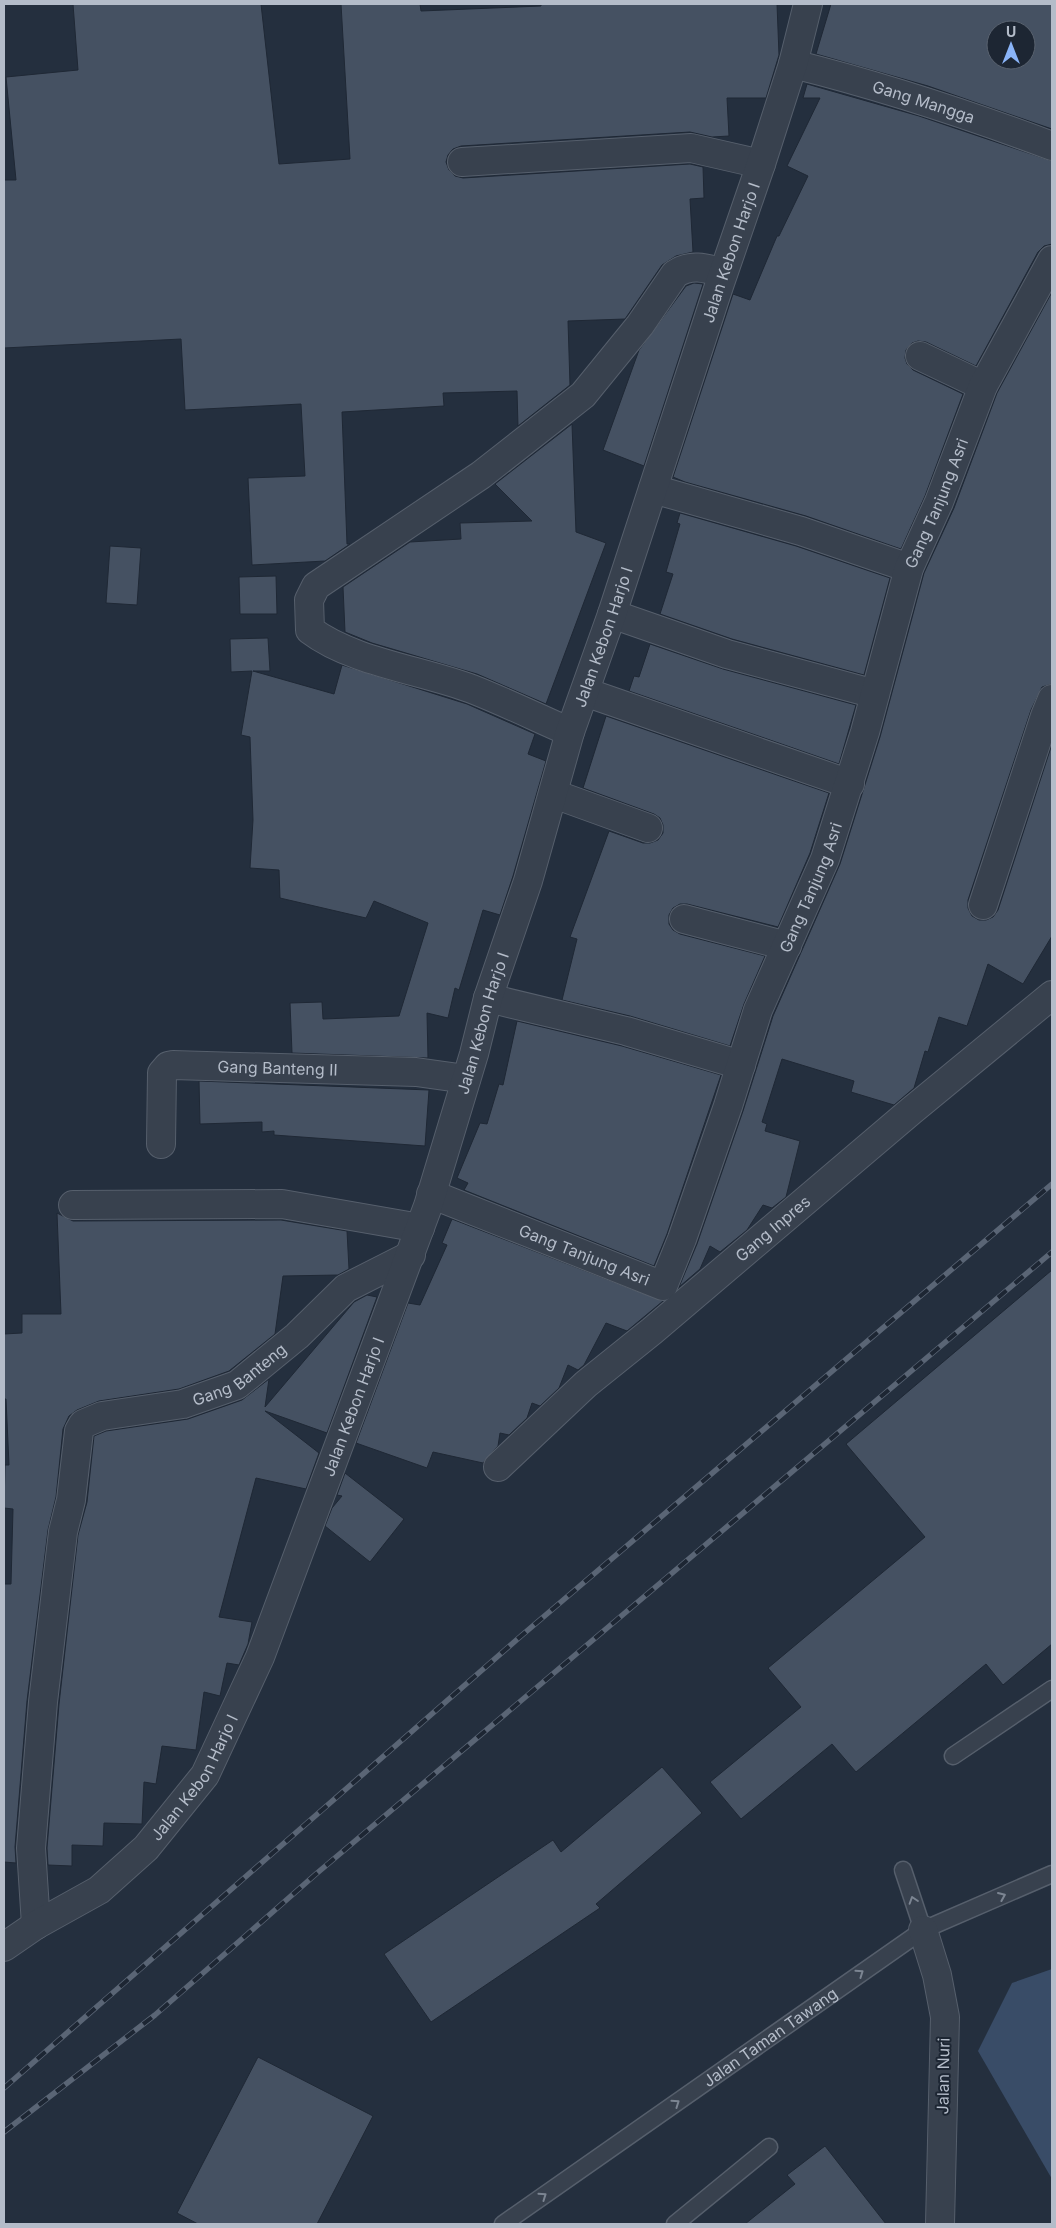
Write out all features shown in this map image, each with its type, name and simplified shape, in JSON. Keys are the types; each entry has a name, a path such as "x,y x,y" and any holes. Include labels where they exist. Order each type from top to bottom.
{"street":[{"name":"Jalan Kebon Harjo I","path":"4,1947 36,1925 99,1890 146,1848 205,1775 260,1657 420,1228 466,1079 488,998 528,881 570,732 612,614 761,164 793,64 808,4"},
{"name":"Gang Mangga","path":"793,64 870,84 1052,146"},
{"path":"462,162 691,148 761,164"},
{"name":"Gang Tanjung Asri","path":"431,1194 663,1286 685,1230 758,1010 825,859 850,784 909,568 939,502 983,386 1052,262"},
{"path":"570,732 472,689 350,652 324,641 310,630 309,600 316,586 481,475 583,395 640,325 675,274 682,269 692,267 704,267 724,273"},
{"path":"920,356 983,386"},
{"path":"653,489 801,531 909,568"},
{"path":"612,614 728,654 875,694"},
{"path":"585,692 850,784"},
{"path":"983,905 1045,716 1052,700"},
{"path":"554,794 648,828"},
{"path":"684,919 787,946"},
{"name":"Gang Inpres","path":"498,1467 586,1384 1052,995"},
{"path":"488,998 626,1031 741,1065"},
{"name":"Gang Banteng II","path":"161,1144 162,1073 168,1066 416,1072 466,1079"},
{"path":"72,1205 282,1204 420,1228"},
{"name":"Gang Banteng","path":"36,1925 31,1848 42,1702 63,1532 70,1500 78,1431 83,1424 102,1416 183,1404 237,1385 268,1361 282,1346 297,1336 346,1288 411,1255"},
{"path":"663,1286 686,1302"},
{"name":"Jalan Nuri","path":"923,1930 937,1974 945,2016 940,2224"}],"lane":[{"path":"953,1756 1052,1689"},
{"path":"903,1870 923,1930"},
{"name":"Jalan Taman Tawang","path":"503,2224 923,1930 1052,1874"},
{"path":"675,2224 769,2146"}],"water":[{"path":"1052,1969 1052,2179 978,2051 1012,1983"}],"building":[{"path":"73,4 261,4 279,164 350,159 341,4 420,4 421,11 541,6 541,4 777,4 779,55 766,98 727,98 729,136 712,137 690,132 461,146 453,149 448,155 446,162 449,170 455,176 463,178 690,164 703,167 704,198 690,199 693,252 676,256 662,265 625,319 568,321 570,385 518,426 517,391 443,393 444,406 342,412 347,544 350,544 325,561 252,565 248,478 305,476 301,404 185,410 181,339 4,348 4,180 16,180 6,77 78,70"},
{"path":"831,4 1052,4 1052,129 928,86 816,54"},
{"path":"807,84 919,116 1052,161 1052,244 1044,246 1038,252 976,366 926,342 918,341 912,343 906,350 905,358 907,364 913,370 963,394 925,496 901,549 806,516 673,477 733,294 750,300 777,236 779,236 808,176 787,166 820,98 803,98"},
{"path":"694,283 703,284 644,466 603,450 639,350 686,286"},
{"path":"1052,292 1052,684 1042,687 1031,710 968,900 968,908 972,916 979,920 993,917 998,910 1052,744 1052,936 1023,984 988,964 967,1026 939,1017 928,1052 925,1051 914,1088 894,1105 851,1092 854,1081 782,1059 762,1122 767,1124 765,1131 800,1141 786,1197 772,1208 763,1205 747,1230 720,1252 710,1246 700,1269 679,1287 697,1244 743,1111 773,1016 840,864 880,737 924,573 954,508 997,393"},
{"path":"572,424 576,532 606,543 546,704 477,674 372,643 345,632 343,587 410,542 461,539 460,523 532,521 495,484"},
{"path":"680,513 796,546 890,578 864,675 732,639 660,614 673,574 666,572 680,524 677,523"},
{"path":"110,546 141,548 137,605 106,603"},
{"path":"276,576 277,614 240,614 239,577"},
{"path":"268,638 270,671 253,671 334,694 342,665 467,704 535,734 528,754 546,761 500,915 483,910 459,990 455,988 448,1018 427,1013 428,1058 292,1053 290,1003 322,1002 323,1019 399,1016 428,923 374,901 366,918 280,898 279,870 250,868 253,820 250,737 241,735 252,671 231,672 230,639"},
{"path":"650,644 723,669 856,705 839,764 629,691 634,676 639,677"},
{"path":"606,716 829,793 810,853 778,927 687,904 680,904 673,908 669,915 669,924 673,930 680,934 765,956 744,1004 730,1046 630,1016 562,1000 577,939 570,937 609,831 643,843 658,840 663,833 663,825 660,818 654,814 583,788"},
{"path":"517,1021 622,1046 721,1075 667,1234 654,1266 464,1190 468,1183 457,1178 480,1123 487,1124 499,1084 503,1085"},
{"path":"199,1081 429,1090 425,1146 274,1135 274,1131 262,1132 262,1122 200,1124"},
{"path":"57,1213 73,1221 281,1220 347,1231 349,1269 338,1275 283,1276 275,1334 229,1371 179,1389 99,1401 77,1410 69,1416 63,1429 56,1497 48,1530 27,1701 15,1847 16,1863 4,1862 4,1584 11,1584 13,1509 4,1508 5,1465 9,1465 6,1399 4,1399 4,1334 22,1333 22,1314 61,1314"},
{"path":"452,1219 663,1301 627,1331 606,1323 584,1365 578,1370 568,1365 559,1388 540,1406 532,1403 527,1418 509,1435 500,1433 498,1446 483,1463 433,1452 427,1468 356,1443 408,1303 420,1305 447,1245 442,1243"},
{"path":"1052,1270 1052,1644 1003,1685 986,1664 856,1772 832,1744 741,1819 710,1782 801,1707 768,1668 925,1537 846,1444"},
{"path":"367,1295 377,1297 327,1433 265,1411 319,1453 306,1489 256,1478 219,1617 252,1622 248,1644 239,1665 227,1663 220,1696 204,1692 196,1750 162,1746 156,1784 144,1782 142,1824 104,1823 103,1846 72,1845 72,1866 48,1865 47,1848 59,1704 78,1535 87,1502 94,1436 106,1431 188,1419 242,1400 269,1379 265,1407 354,1302"},
{"path":"345,1473 404,1519 370,1562 325,1526 332,1508 342,1496 337,1495"},
{"path":"662,1767 702,1813 596,1904 600,1908 431,2022 384,1954 553,1840 561,1852"},
{"path":"258,2057 373,2116 317,2224 198,2224 177,2213"},
{"path":"825,2146 886,2224 745,2224 795,2184 787,2175"}],"railway":[{"path":"4,2088 521,1636 1052,1184"},
{"path":"4,2132 155,2015 316,1874 1052,1252"}]}
